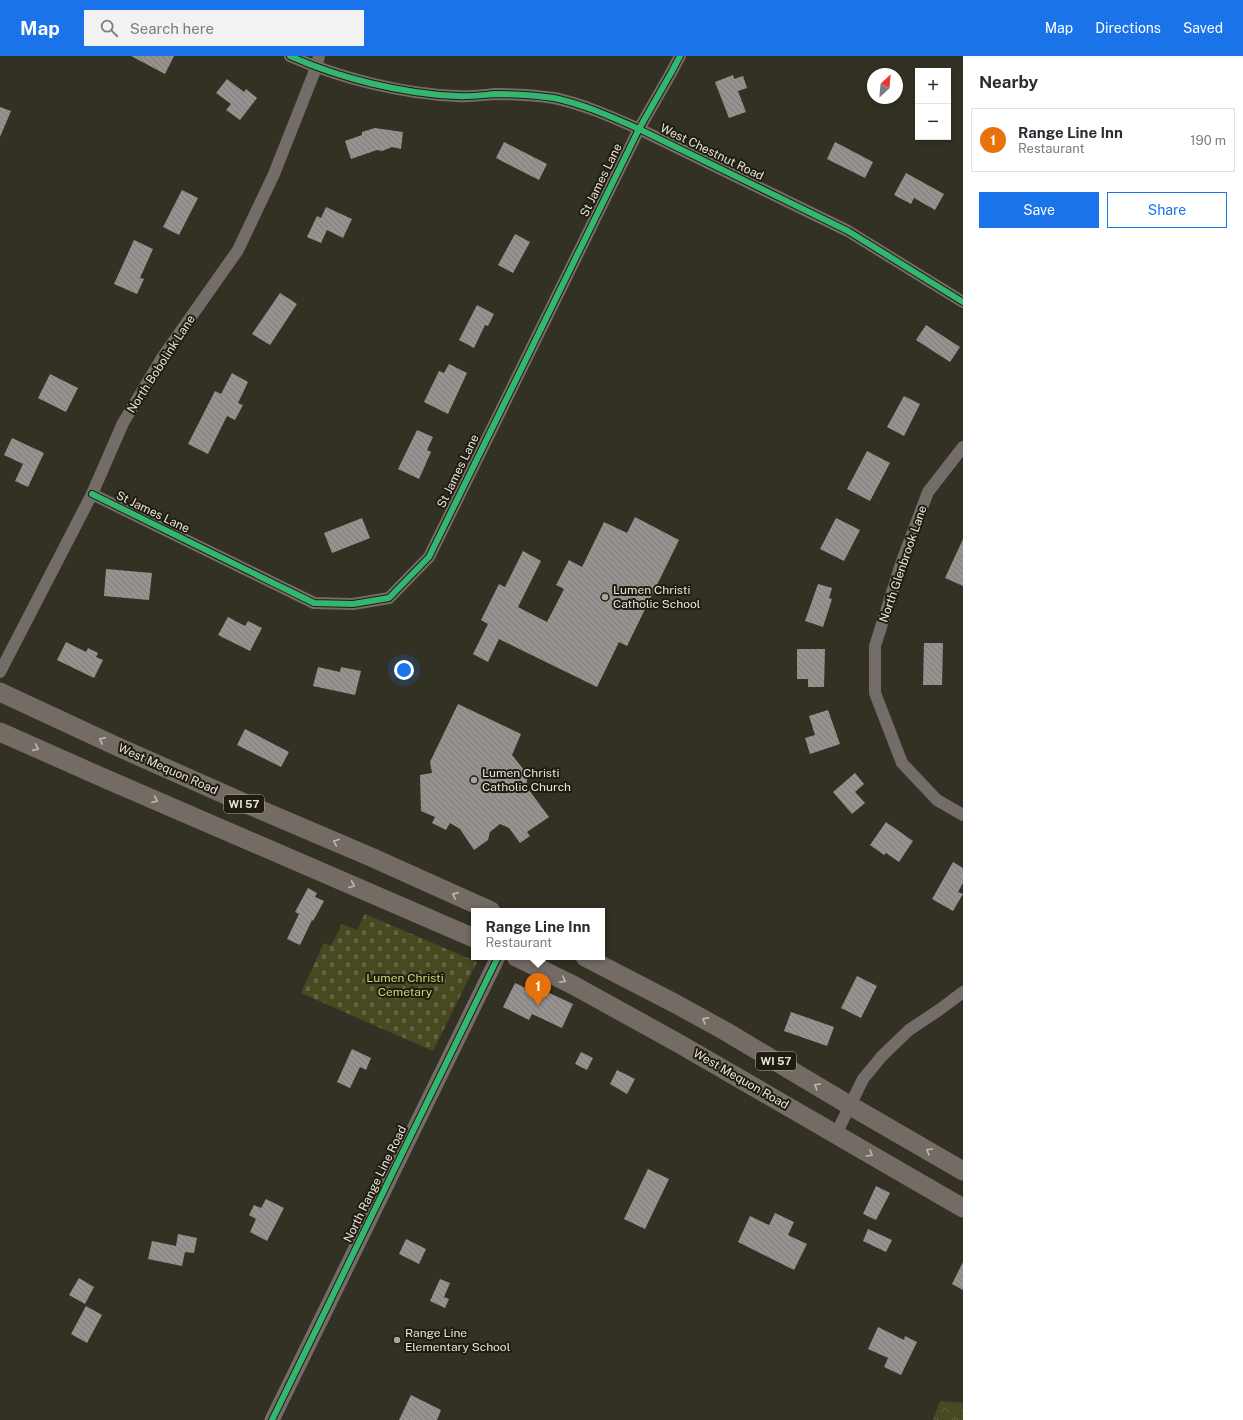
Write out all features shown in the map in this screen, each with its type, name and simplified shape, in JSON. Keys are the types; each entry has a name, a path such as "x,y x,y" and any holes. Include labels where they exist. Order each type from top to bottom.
{"main road":[{"name":"West Mequon Road","path":"0,692 123,750 371,857 484,908"},
{"name":"WI 57","path":"0,732 471,937"},
{"name":"West Mequon Road","path":"522,960 573,985 678,1043 963,1208"},
{"name":"WI 57","path":"591,960 725,1031 963,1171"}],"street":[{"name":"West Chestnut Road","path":"290,56 318,62 382,85 421,93 457,96 497,94 529,95 555,98 608,115 848,231 963,302"},
{"name":"St James Lane","path":"92,494 314,603 353,604 389,598 429,557 639,129 672,73 680,56"},
{"name":"North Bobolink Lane","path":"0,672 92,494 123,423 162,358 238,250 274,174 318,62"},
{"name":"North Glenbrook Lane","path":"963,447 928,492 902,561 875,646 875,693 902,763 937,800 963,815"},
{"name":"North Range Line Road","path":"272,1420 497,960"},
{"path":"836,1134 863,1079 882,1056 909,1030 963,992"}],"green space":[{"name":"Lumen Christi Cemetary","path":"365,914 477,962 433,1051 301,993 324,943 331,946 342,924 357,930"},
{"path":"940,1401 963,1403 963,1420 933,1420"}],"building":[{"path":"131,56 174,56 165,74"},
{"path":"733,75 734,79 743,76 747,88 738,91 746,112 729,118 715,82"},
{"path":"227,79 244,92 246,89 257,98 240,120 226,110 231,104 216,93"},
{"path":"0,107 11,111 0,137"},
{"path":"375,128 403,132 401,149 392,147 382,151 377,150 351,159 345,141 362,135 362,132"},
{"path":"504,142 547,164 539,180 496,158"},
{"path":"835,142 873,162 865,178 827,159"},
{"path":"906,173 944,194 935,210 914,198 911,204 894,195"},
{"path":"182,190 198,198 179,235 163,227"},
{"path":"326,207 352,219 343,238 327,230 321,243 307,237 317,216 321,218"},
{"path":"515,234 530,242 513,273 498,265"},
{"path":"134,240 153,249 140,278 144,279 137,294 114,284"},
{"path":"280,293 297,304 270,345 252,334"},
{"path":"477,305 494,314 488,326 485,325 474,348 459,340"},
{"path":"926,325 960,347 950,362 916,340"},
{"path":"449,364 467,373 448,414 424,402 439,371 444,373"},
{"path":"232,373 248,382 238,403 243,405 235,420 227,416 208,454 188,444 215,391 221,394"},
{"path":"50,374 78,388 66,412 38,398"},
{"path":"904,396 920,404 904,436 887,427"},
{"path":"417,430 433,437 427,450 431,452 419,479 398,469"},
{"path":"12,438 44,453 28,487 15,481 23,464 4,455"},
{"path":"867,451 890,463 870,501 847,489"},
{"name":"Lumen Christi Catholic School","path":"635,517 679,540 627,646 619,642 597,687 499,639 488,662 473,654 488,624 481,620 499,584 505,587 523,551 541,561 518,607 547,622 564,589 556,585 569,560 582,567 604,522 627,533"},
{"path":"362,518 370,538 332,553 324,533"},
{"path":"836,518 860,530 844,561 820,549"},
{"path":"963,539 963,586 945,578"},
{"path":"106,569 152,573 149,600 104,596"},
{"path":"818,584 832,588 829,598 832,599 823,627 805,621"},
{"path":"228,617 245,626 248,621 262,628 250,651 218,635"},
{"path":"66,642 86,652 88,648 98,653 96,657 103,660 94,678 57,660"},
{"path":"924,643 943,643 942,685 923,685"},
{"path":"797,649 825,649 824,687 808,687 808,679 797,679"},
{"path":"318,667 340,672 341,667 361,671 355,695 313,686"},
{"name":"Lumen Christi Catholic Church","path":"458,704 521,734 512,755 528,775 526,786 549,817 527,832 530,836 520,843 509,828 500,824 490,832 488,840 474,850 460,829 450,823 446,830 432,823 435,817 421,811 420,775 432,773 430,762"},
{"path":"828,710 840,744 810,754 805,738 815,735 809,716"},
{"path":"245,729 289,752 281,767 237,745"},
{"path":"855,773 864,784 855,792 865,803 852,814 833,792"},
{"path":"886,822 913,841 899,862 886,853 884,855 870,845"},
{"path":"953,862 963,868 963,883 958,892 963,894 953,911 932,899"},
{"path":"308,888 317,893 315,897 324,901 313,921 312,920 300,945 287,939 299,914 295,912"},
{"path":"857,976 877,986 861,1018 841,1008"},
{"path":"515,983 543,996 545,991 573,1004 562,1028 532,1014 529,1020 503,1007"},
{"path":"791,1012 834,1027 827,1046 784,1031"},
{"path":"352,1049 371,1058 366,1070 360,1067 350,1088 337,1082"},
{"path":"581,1052 593,1058 587,1070 575,1064"},
{"path":"617,1070 635,1079 627,1094 610,1084"},
{"path":"648,1169 669,1179 645,1229 624,1219"},
{"path":"876,1186 890,1193 876,1220 863,1214"},
{"path":"266,1199 284,1208 267,1241 250,1232 256,1219 249,1215 254,1205 261,1208"},
{"path":"775,1213 794,1222 788,1235 807,1244 794,1270 738,1242 750,1216 769,1225"},
{"path":"868,1229 892,1240 886,1252 863,1241"},
{"path":"178,1234 197,1238 194,1253 185,1252 182,1266 148,1259 152,1241 176,1246"},
{"path":"406,1239 426,1249 419,1264 399,1254"},
{"path":"963,1262 963,1290 952,1284"},
{"path":"79,1278 94,1287 85,1304 69,1295"},
{"path":"440,1279 450,1283 444,1297 449,1299 445,1308 430,1301"},
{"path":"86,1306 102,1315 87,1343 71,1334"},
{"path":"878,1327 904,1340 905,1336 917,1342 901,1375 884,1367 888,1358 868,1349"},
{"path":"411,1395 441,1410 437,1420 399,1420"}],"cycle path":[{"path":"290,56 350,78 372,84 415,92 457,96 518,94 554,98 587,107 639,129 848,231 963,302"},
{"path":"92,494 314,603 353,604 389,598 429,557 639,129 680,56"},
{"path":"272,1420 497,960"}],"place":[{"name":"Lumen Christi Catholic School","path":"605,597"},
{"name":"Lumen Christi Catholic Church","path":"474,780"},
{"name":"Range Line Inn","path":"538,1006"},
{"name":"Range Line Elementary School","path":"397,1340"}]}
